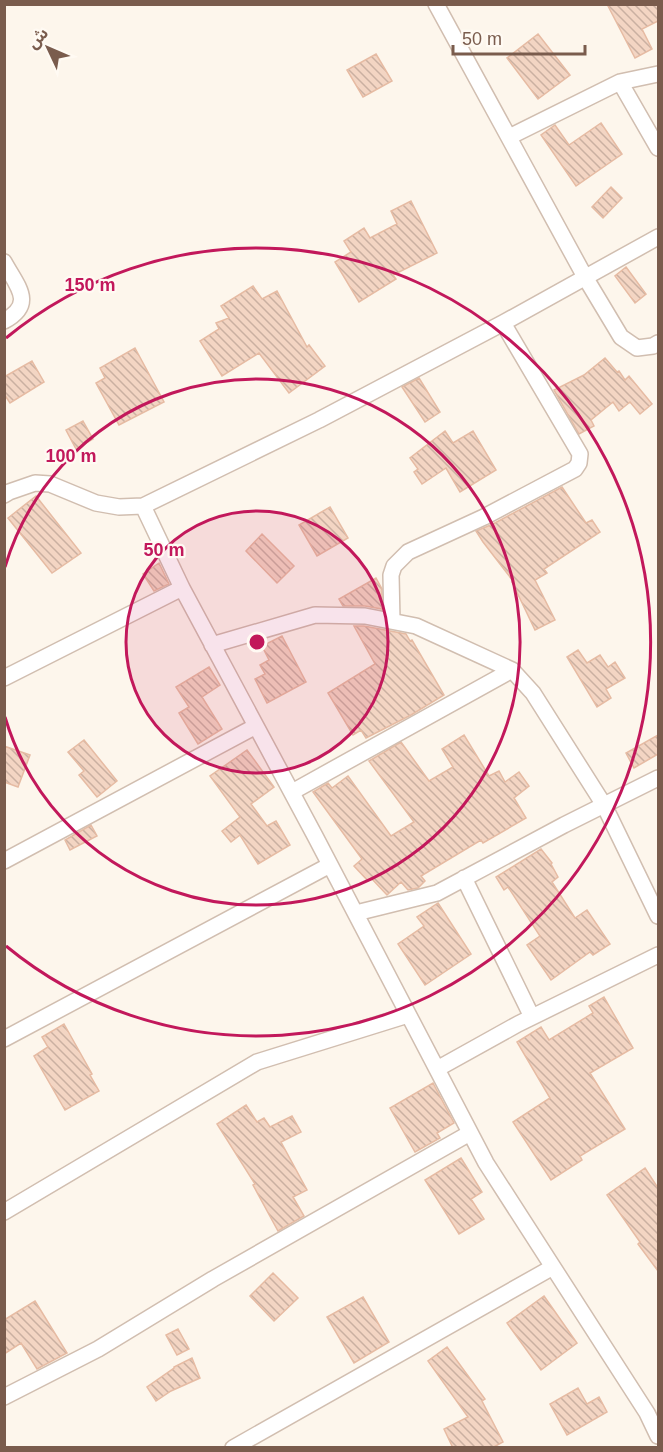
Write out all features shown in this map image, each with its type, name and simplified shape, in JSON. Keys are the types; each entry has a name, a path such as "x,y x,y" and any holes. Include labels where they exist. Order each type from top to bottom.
{"street":[{"path":"436,4 585,278 621,337 637,348 658,344"},
{"path":"509,137 620,82 658,74"},
{"path":"620,82 658,148"},
{"path":"4,495 35,483 50,484 96,503 119,507 143,506 319,420 503,323 658,237"},
{"path":"4,262 22,297 21,307 14,316 4,321"},
{"path":"392,621 391,575 394,566 408,552 484,517 575,469 579,463 580,454 503,323"},
{"path":"143,506 182,588 356,913 486,1163 647,1413 658,1436"},
{"path":"4,678 182,588"},
{"path":"212,645 315,615 365,616 416,626 512,670 533,693 604,805 658,916"},
{"path":"292,792 512,670"},
{"path":"4,861 256,726"},
{"path":"356,913 437,892 658,778"},
{"path":"4,1039 330,865"},
{"path":"464,878 532,1017"},
{"path":"437,1069 532,1017 658,955"},
{"path":"4,1212 257,1062 408,1015"},
{"path":"4,1397 98,1349 213,1279 470,1133"},
{"path":"233,1448 553,1267"}],"building":[{"path":"607,4 658,4 658,21 642,29 652,49 635,58"},
{"path":"538,34 570,75 538,99 507,58"},
{"path":"376,54 392,81 363,97 347,70"},
{"path":"601,123 622,154 576,186 541,135 555,125 569,145"},
{"path":"611,187 622,198 603,218 592,207"},
{"path":"411,201 437,253 393,275 396,279 359,302 335,262 351,252 344,241 364,228 370,238 397,224 391,211"},
{"path":"626,267 646,294 635,303 615,276"},
{"path":"253,286 262,299 277,291 307,347 309,345 325,366 289,393 259,353 222,376 200,341 219,329 216,323 229,318 221,306"},
{"path":"135,348 164,402 119,425 96,383 105,378 100,368"},
{"path":"605,358 625,380 629,376 652,404 640,414 630,402 619,411 613,402 591,420 594,426 579,434 554,390 584,375"},
{"path":"32,361 44,382 10,403 4,394 4,377"},
{"path":"419,378 440,412 425,422 402,387"},
{"path":"83,421 93,439 76,449 66,430"},
{"path":"445,431 453,443 473,431 496,470 460,492 446,468 422,484 414,472 418,469 410,458"},
{"path":"562,487 586,523 592,520 600,532 544,569 547,573 535,580 555,620 535,630 513,581 476,531"},
{"path":"36,496 81,553 52,573 8,518"},
{"path":"330,507 348,538 317,556 299,525"},
{"path":"262,534 294,566 277,583 246,551"},
{"path":"159,563 169,584 154,591 143,574"},
{"path":"376,578 382,589 382,609 343,606 339,599"},
{"path":"354,626 406,634 410,641 412,640 444,695 366,738 361,730 353,735 328,693 375,664"},
{"path":"282,636 306,682 267,703 255,679 265,674 260,665 269,660 262,646"},
{"path":"578,650 587,663 600,655 608,667 615,662 625,678 606,689 611,698 597,707 567,657"},
{"path":"209,667 220,685 202,697 222,729 198,744 179,713 189,707 176,687"},
{"path":"464,735 489,776 499,771 505,782 519,772 529,786 514,798 526,818 483,843 481,840 421,876 425,881 418,888 408,890 401,882 387,895 371,878 368,881 354,866 362,859 313,792 328,783 332,788 348,776 391,836 414,822 369,761 401,742 429,781 453,767 442,749"},
{"path":"658,735 658,754 634,768 626,753"},
{"path":"84,740 117,781 97,797 79,775 84,771 68,752"},
{"path":"4,746 30,755 18,787 4,782"},
{"path":"247,750 274,787 251,804 267,826 276,821 290,845 258,864 240,835 231,842 222,831 240,817 210,776"},
{"path":"91,825 97,836 70,850 65,840"},
{"path":"541,849 552,863 558,877 552,882 575,918 587,910 610,944 593,955 590,952 551,980 527,945 540,936 508,887 504,890 496,877"},
{"path":"438,903 471,954 425,985 398,944 424,926 417,917"},
{"path":"604,997 633,1048 590,1073 625,1129 580,1156 582,1160 551,1180 513,1122 550,1098 517,1042 541,1027 549,1040 593,1013 589,1006"},
{"path":"64,1024 99,1091 65,1110 34,1056 48,1047 42,1037"},
{"path":"433,1083 454,1123 437,1133 440,1138 415,1152 390,1108"},
{"path":"246,1105 257,1122 264,1118 270,1127 292,1116 301,1132 281,1142 307,1190 293,1197 304,1216 278,1231 253,1185 255,1184 217,1124"},
{"path":"461,1158 482,1192 471,1199 484,1219 459,1234 425,1180"},
{"path":"645,1168 658,1188 658,1271 607,1195"},
{"path":"273,1273 298,1298 274,1321 250,1296"},
{"path":"544,1296 577,1343 541,1370 507,1323"},
{"path":"363,1297 389,1342 354,1363 327,1317"},
{"path":"35,1301 67,1353 37,1369 21,1343 4,1354 4,1320"},
{"path":"178,1329 189,1349 177,1355 166,1335"},
{"path":"447,1347 485,1399 482,1401 503,1442 492,1448 453,1448 444,1429 468,1417 428,1361"},
{"path":"192,1358 200,1378 171,1391 156,1401 147,1387 174,1367"},
{"path":"578,1388 587,1404 599,1397 607,1412 567,1435 550,1404"}]}
